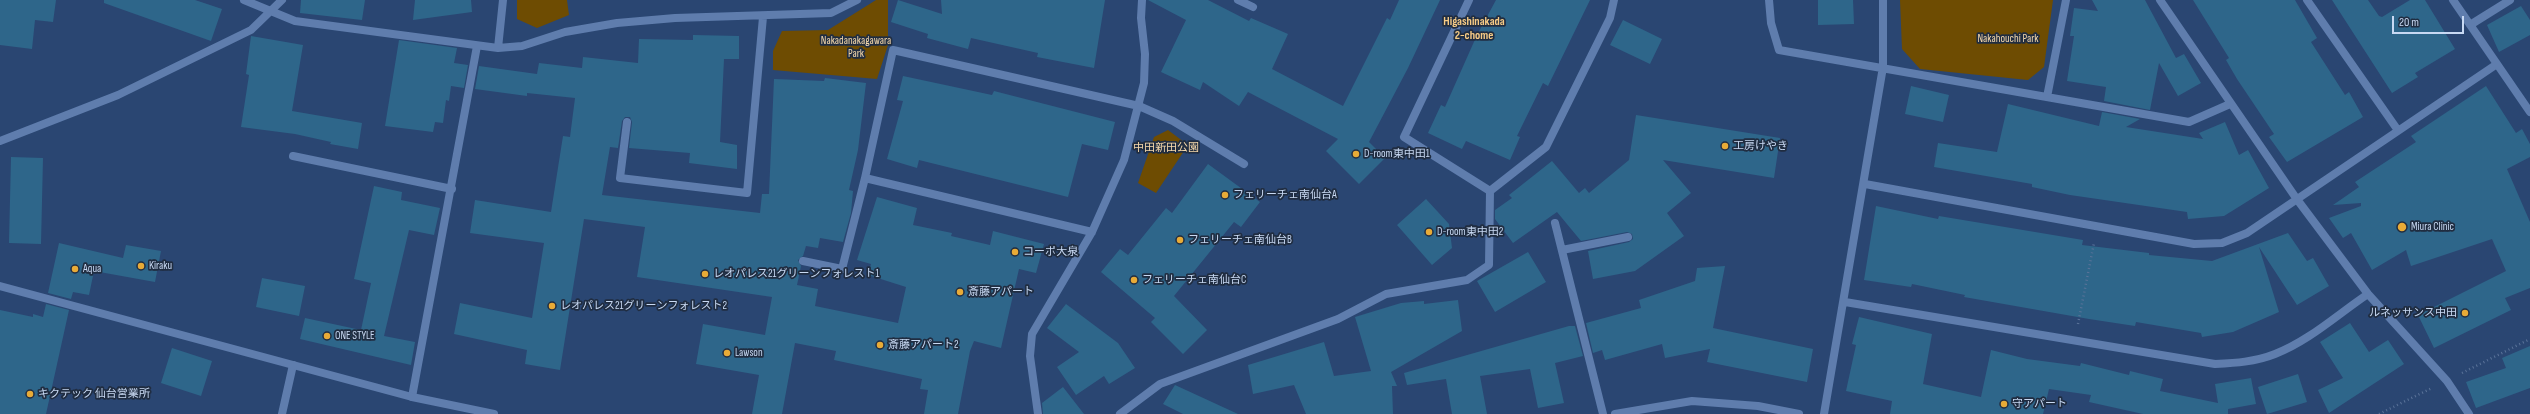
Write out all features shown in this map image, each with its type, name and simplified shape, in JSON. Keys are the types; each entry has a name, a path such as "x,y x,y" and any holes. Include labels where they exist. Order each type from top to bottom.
{"street":[{"path":"244,0 295,21 498,48 522,46 565,32 617,23 675,18 830,13 857,0"},
{"path":"0,142 118,95 251,30 282,0"},
{"path":"498,48 503,0"},
{"path":"1038,414 1030,356 1032,334 1092,232 1107,202 1124,160 1144,83 1141,18 1142,0"},
{"path":"1238,0 1252,7"},
{"path":"1469,0 1404,137 1490,191"},
{"path":"1490,191 1546,147 1610,18 1614,0"},
{"path":"1769,0 1771,24 1779,50 2189,122 2230,104"},
{"path":"1824,414 1845,302 1883,68 1885,21 1883,0"},
{"path":"2047,97 2066,0"},
{"path":"2160,0 2296,198 2368,294 2446,381 2469,414"},
{"path":"2307,0 2397,129"},
{"path":"2453,0 2530,112"},
{"path":"2470,25 2510,0"},
{"path":"627,122 620,178 748,193 763,16"},
{"path":"412,397 452,189 477,46"},
{"path":"803,260 842,269 865,178 893,50 1139,106 1173,121 1244,164"},
{"path":"1865,184 2194,244 2222,244 2247,233 2397,129 2497,64"},
{"path":"293,156 452,189"},
{"path":"865,178 1092,232"},
{"path":"1120,414 1160,384 1338,319 1386,294 1467,280 1489,265 1490,191"},
{"path":"1554,222 1603,414"},
{"path":"1562,250 1628,237"},
{"path":"0,286 412,397 494,414"},
{"path":"1845,302 2202,363 2246,362 2275,354 2302,340 2368,294"},
{"path":"282,414 293,365"},
{"path":"1615,414 1692,401 1758,406 1799,414"}],"path":[{"path":"2075,342 2097,226"}],"green space":[{"path":"517,0 567,0 569,15 537,28 517,19"},
{"name":"Nakadanakagawara Park","path":"876,0 888,0 888,45 877,79 773,70 773,51 782,31 828,30"},
{"name":"Nakahouchi Park","path":"1900,0 2053,0 2044,67 2028,80 1920,69 1902,49"},
{"name":"中田新田公園","path":"1168,130 1188,145 1156,193 1138,183 1154,137"}],"building":[{"path":"0,0 56,0 53,22 35,20 32,49 0,45"},
{"path":"104,0 195,0 222,9 211,41 104,3"},
{"path":"301,0 365,0 362,20 300,13"},
{"path":"415,0 471,0 472,12 413,20"},
{"path":"898,0 942,14 941,0 1105,0 1094,68 1037,57 1038,53 971,38 968,49 927,38 928,34 891,22"},
{"path":"1148,0 1208,0 1249,21 1251,18 1288,34 1272,69 1343,106 1387,18 1390,20 1399,0 1440,0 1408,68 1369,142 1385,158 1359,184 1326,151 1338,139 1248,92 1239,106 1203,82 1200,90 1161,72 1186,20"},
{"path":"1496,0 1590,0 1548,86 1543,83 1517,136 1520,137 1510,160 1466,141 1462,149 1428,133 1441,105 1445,107 1477,35"},
{"path":"1818,0 1853,0 1854,24 1818,25"},
{"path":"2092,0 2145,0 2176,58 2184,54 2201,83 2178,96 2159,63 2150,110 2104,101 2106,87 2067,81 2074,36 2070,36 2074,8 2098,11"},
{"path":"2193,0 2295,0 2317,38 2311,42 2345,95 2349,92 2363,117 2287,162 2269,137 2274,134 2237,79 2226,60 2229,58"},
{"path":"2332,0 2368,0 2379,16 2382,17 2410,0 2425,0 2455,49 2415,73 2418,77 2392,93"},
{"path":"2521,6 2530,20 2530,35 2499,52 2487,25"},
{"path":"1623,20 1662,39 1650,64 1610,45"},
{"path":"693,35 739,36 739,59 724,59 720,142 737,145 737,169 689,163 690,153 629,148 632,122 630,117 625,117 622,121 618,148 610,147 602,195 760,213 762,194 769,194 774,79 824,81 825,78 866,83 858,150 849,190 853,191 851,213 843,242 820,238 818,248 806,246 803,256 798,260 801,266 797,285 818,289 815,306 898,323 906,287 868,275 871,264 857,260 877,197 917,208 913,225 952,233 951,236 990,245 993,231 1044,244 1036,273 1019,269 1001,348 974,341 970,351 958,414 924,414 928,390 920,389 922,379 834,360 836,351 795,343 782,414 752,414 759,375 696,364 703,324 765,335 772,297 637,277 645,227 584,219 560,370 525,364 527,350 454,334 460,303 532,318 544,243 470,233 475,200 551,212 563,136 570,137 575,98 527,93 527,96 475,89 479,66 537,74 539,63 582,68 583,57 638,63 639,39 693,40"},
{"path":"251,36 303,45 292,111 362,123 358,149 330,144 331,142 295,134 241,127 249,75 246,74"},
{"path":"399,40 457,48 454,63 468,65 464,88 451,86 449,101 446,100 443,123 435,122 433,132 385,126"},
{"path":"903,76 992,95 994,91 1115,122 1108,150 1082,144 1068,197 919,160 917,168 887,159 903,101 897,100"},
{"path":"1911,86 1949,95 1943,122 1905,114"},
{"path":"2486,86 2516,133 2522,129 2530,144 2530,157 2507,169 2530,222 2530,288 2505,298 2511,310 2434,348 2418,315 2506,271 2492,239 2411,266 2406,250 2372,270 2351,233 2343,238 2329,218 2361,206 2361,203 2333,205 2359,187 2355,182 2416,142 2411,136"},
{"path":"2008,104 2099,126 2102,112 2140,119 2126,127 2203,139 2199,133 2225,122 2239,155 2248,150 2269,188 2224,216 2188,219 2187,212 2070,195 2032,187 2032,184 1934,167 1938,143 1997,152"},
{"path":"1636,115 1780,138 1774,178 1663,160 1691,193 1667,213 1684,236 1635,271 1593,279 1588,251 1629,242 1633,239 1632,234 1627,232 1581,241 1557,212 1513,243 1495,219 1495,210 1512,198 1509,195 1552,161 1579,193 1585,188 1589,193 1629,160"},
{"path":"11,157 43,158 41,244 9,243"},
{"path":"1208,164 1260,202 1241,227 1234,222 1174,296 1207,330 1183,354 1151,322 1155,318 1101,272 1120,249 1128,255 1166,208 1172,213"},
{"path":"374,186 402,192 401,200 440,208 434,235 409,230 384,336 415,342 411,365 300,339 305,318 361,330 371,283 354,279"},
{"name":"D-room東中田2","path":"1426,199 1449,224 1452,248 1432,265 1397,225"},
{"path":"1876,206 1938,219 1939,216 2083,240 2082,245 2149,253 2149,255 2212,261 2288,233 2307,261 2313,258 2329,286 2297,305 2259,247 2279,312 2233,332 2202,337 2201,333 2136,322 2135,326 2089,319 1964,297 1965,295 1912,284 1911,287 1864,280"},
{"path":"59,243 123,258 126,245 161,251 155,282 94,271 89,295 73,292 71,299 48,293"},
{"path":"1528,252 1546,282 1495,312 1477,281"},
{"path":"1725,266 1713,328 1813,349 1807,382 1707,362 1710,349 1665,358 1662,344 1605,360 1602,350 1593,353 1586,323 1641,308 1639,300 1695,281 1697,268"},
{"path":"262,278 305,286 299,316 256,307"},
{"path":"1458,300 1462,331 1391,372 1397,386 1392,386 1393,414 1306,414 1294,385 1253,394 1248,365 1324,342 1334,376 1371,371 1355,317 1401,303 1424,301 1424,304"},
{"path":"46,304 69,310 46,414 0,414 0,310 33,317 33,314 43,317"},
{"path":"1066,304 1118,343 1135,368 1109,384 1104,376 1076,395 1057,367 1079,352 1047,328"},
{"path":"1859,317 1932,334 1923,384 1981,397 1991,350 2027,359 2080,366 2081,363 2129,375 2130,371 2163,379 2160,391 2218,403 2215,384 2251,378 2256,404 2228,409 2228,414 2143,414 2089,402 2091,395 2049,389 2043,414 1890,414 1892,401 1846,391 1856,345 1852,344"},
{"path":"2350,323 2369,352 2388,340 2404,364 2329,413 2318,390 2343,378 2320,342"},
{"path":"1569,326 1575,326 1583,356 1555,363 1564,403 1538,408 1530,369 1480,376 1487,414 1452,414 1446,379 1407,385 1404,373"},
{"path":"2530,346 2530,388 2476,408 2466,382 2506,368 2502,358"},
{"path":"172,348 212,361 201,396 161,383"},
{"path":"2298,374 2307,402 2267,414 2258,387"},
{"path":"1175,385 1238,414 1183,414 1163,404"},
{"path":"1063,387 1084,414 1043,414 1042,403"}],"place":[{"name":"工房けやき","path":"1725,146"},
{"name":"D-room東中田1","path":"1356,154"},
{"name":"フェリーチェ南仙台A","path":"1225,195"},
{"name":"Miura Clinic","path":"2402,227"},
{"name":"D-room東中田2","path":"1429,232"},
{"name":"フェリーチェ南仙台B","path":"1180,240"},
{"name":"コーポ大泉","path":"1015,252"},
{"name":"Kiraku","path":"141,266"},
{"name":"Aqua","path":"75,269"},
{"name":"レオパレス21グリーンフォレスト1","path":"705,274"},
{"name":"フェリーチェ南仙台C","path":"1134,280"},
{"name":"斎藤アパート","path":"960,292"},
{"name":"レオパレス21グリーンフォレスト2","path":"552,306"},
{"name":"ルネッサンス中田","path":"2465,313"},
{"name":"ONE STYLE","path":"327,336"},
{"name":"斎藤アパート2","path":"880,345"},
{"name":"Lawson","path":"727,353"},
{"name":"キクテック 仙台営業所","path":"30,394"},
{"name":"守アパート","path":"2004,404"}],"district":[{"name":"Higashinakada 2-chome","path":"1474,29"}]}
